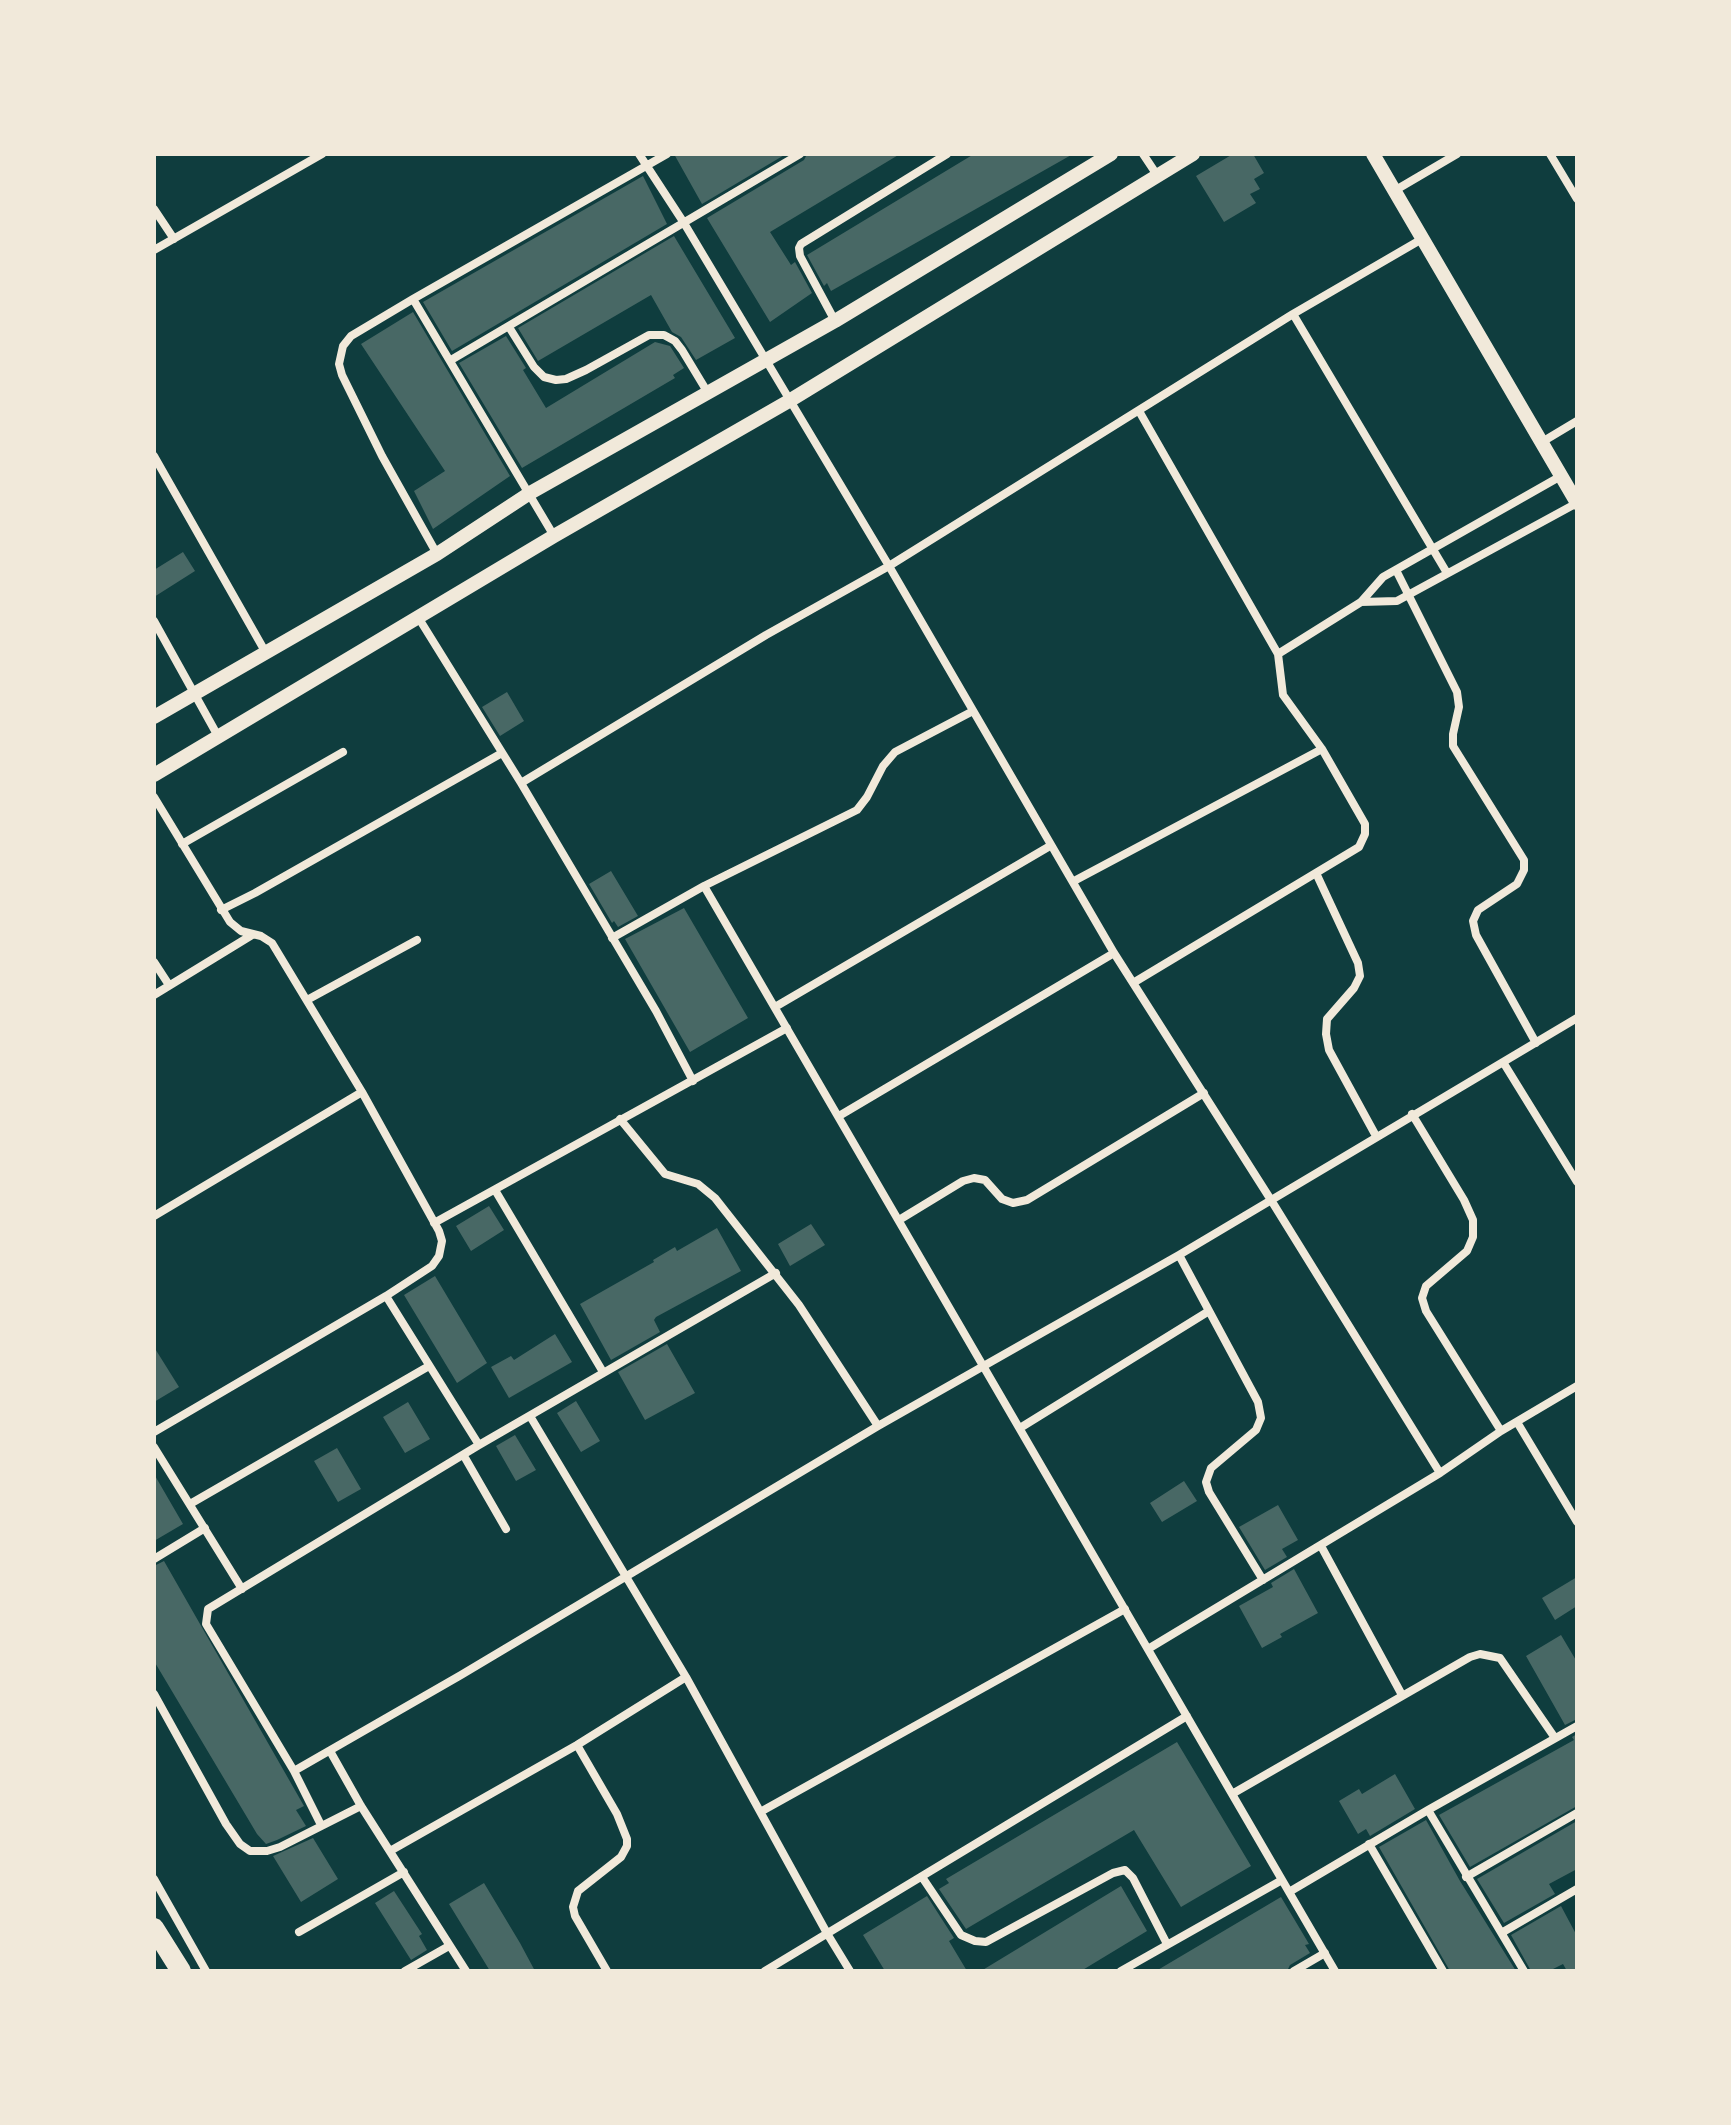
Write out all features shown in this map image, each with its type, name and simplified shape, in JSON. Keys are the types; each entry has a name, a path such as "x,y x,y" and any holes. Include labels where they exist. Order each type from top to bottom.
{"main road":[{"path":"154,1928 181,1971"}],"street":[{"path":"154,250 322,154"},
{"path":"639,154 684,223 889,566 1114,953 1440,1473"},
{"path":"437,554 382,456 342,375 340,353 351,336 667,154"},
{"path":"451,360 800,154"},
{"path":"835,321 800,256 801,244 947,154"},
{"path":"154,717 437,554 530,493 835,321 1111,154"},
{"path":"1143,154 1157,175"},
{"path":"154,775 554,536 789,401 1193,154"},
{"path":"1361,602 1397,601 1577,503 1373,154"},
{"path":"1394,191 1457,154"},
{"path":"1550,154 1577,199"},
{"path":"154,209 174,239"},
{"path":"521,783 766,635 889,566 1293,314 1422,239"},
{"path":"413,299 554,536"},
{"path":"1293,314 1447,573"},
{"path":"509,327 534,367 544,377 556,380 566,379 649,335 660,333 675,341 708,393"},
{"path":"1133,983 1359,847 1365,834 1365,824 1322,749 1283,695 1278,654 1139,411"},
{"path":"1542,442 1577,421"},
{"path":"154,456 266,653"},
{"path":"1278,654 1361,602 1383,577 1561,476"},
{"path":"1396,570 1457,692 1459,707 1453,746 1524,860 1524,870 1517,884 1478,910 1473,921 1476,935 1536,1043"},
{"path":"417,617 521,783 656,1011 693,1081"},
{"path":"154,621 219,738"},
{"path":"612,938 704,886 857,810 895,752 973,711"},
{"path":"1074,881 1322,749"},
{"path":"182,844 343,752"},
{"path":"221,910 502,753"},
{"path":"154,797 221,910 235,926 272,943 362,1092 442,1241 439,1256 432,1266 154,1432"},
{"path":"775,1007 1050,846"},
{"path":"1316,873 1358,963 1360,976 1354,988 1327,1019 1329,1050 1376,1136"},
{"path":"704,886 1335,1971"},
{"path":"154,995 252,935"},
{"path":"307,1000 417,940"},
{"path":"839,1116 1114,953"},
{"path":"154,962 169,985"},
{"path":"294,1771 878,1426 1179,1255 1577,1018"},
{"path":"434,1223 787,1028"},
{"path":"1503,1062 1577,1182"},
{"path":"154,1216 362,1092"},
{"path":"899,1220 963,1181 974,1178 985,1180 1002,1199 1013,1203 1027,1200 1204,1093"},
{"path":"1412,1114 1473,1220 1473,1237 1467,1251 1426,1286 1422,1298 1426,1311 1501,1431"},
{"path":"620,1119 665,1174 698,1184 715,1198 776,1273 878,1426"},
{"path":"495,1190 603,1372"},
{"path":"1179,1255 1258,1402 1261,1418 1256,1430 1211,1468 1206,1482 1209,1492 1263,1580"},
{"path":"321,1825 294,1771 206,1624 206,1612 479,1445 776,1273"},
{"path":"386,1296 479,1445"},
{"path":"1020,1428 1209,1311"},
{"path":"190,1504 429,1366"},
{"path":"1148,1649 1321,1546 1577,1386"},
{"path":"530,1416 686,1677 850,1971"},
{"path":"1517,1422 1573,1506 1577,1522"},
{"path":"154,1447 242,1589"},
{"path":"464,1456 506,1529"},
{"path":"154,1559 205,1528"},
{"path":"1321,1546 1402,1695"},
{"path":"762,1811 1125,1609"},
{"path":"1232,1794 1402,1695 1480,1654 1500,1658 1510,1669 1555,1738"},
{"path":"390,1851 577,1745 686,1677"},
{"path":"154,1694 226,1824 240,1844 250,1851 267,1851 361,1806"},
{"path":"765,1971 1187,1716"},
{"path":"1289,1892 1577,1726"},
{"path":"577,1745 617,1814 627,1839 625,1852 578,1891 573,1907 575,1916 607,1971"},
{"path":"330,1751 361,1806 466,1971"},
{"path":"1428,1810 1524,1971"},
{"path":"1466,1877 1577,1813"},
{"path":"1369,1844 1443,1971"},
{"path":"922,1877 961,1935 986,1942 1113,1873 1125,1870 1133,1878 1167,1944"},
{"path":"299,1932 404,1872"},
{"path":"154,1879 206,1971"},
{"path":"1121,1971 1282,1880"},
{"path":"1503,1932 1577,1889"},
{"path":"405,1971 449,1946"},
{"path":"1294,1971 1325,1953"}],"building":[{"path":"674,154 786,154 702,204"},
{"path":"807,154 900,154 770,232 791,265 795,262 812,293 770,322 707,218 804,160"},
{"path":"974,154 1073,154 831,291 827,283 824,286 807,255"},
{"path":"1233,154 1253,154 1264,173 1254,179 1260,189 1250,194 1256,203 1224,222 1196,176"},
{"path":"643,176 667,224 452,351 423,302"},
{"path":"674,236 735,338 696,360 681,337 672,332 651,295 538,361 518,328"},
{"path":"413,312 510,476 433,529 414,491 445,471 361,344"},
{"path":"506,336 546,408 655,342 670,346 684,368 673,375 675,378 522,468 459,363"},
{"path":"183,552 195,571 154,597 154,570"},
{"path":"507,692 524,721 500,736 482,707"},
{"path":"611,871 638,916 618,927 614,921 612,923 589,884"},
{"path":"684,908 748,1018 690,1052 625,939"},
{"path":"489,1206 504,1230 471,1251 456,1226"},
{"path":"811,1224 825,1245 790,1266 778,1244"},
{"path":"717,1228 741,1271 656,1317 654,1320 660,1332 611,1360 580,1304 675,1247 677,1251"},
{"path":"435,1276 487,1363 457,1383 404,1295"},
{"path":"555,1334 572,1362 509,1398 491,1367 511,1356 514,1360"},
{"path":"667,1344 695,1393 645,1420 618,1372"},
{"path":"154,1347 179,1387 154,1402"},
{"path":"576,1401 600,1441 581,1452 557,1413"},
{"path":"408,1402 430,1439 405,1453 383,1417"},
{"path":"515,1435 536,1470 516,1481 496,1446"},
{"path":"337,1448 361,1489 338,1502 314,1461"},
{"path":"154,1474 183,1524 154,1541"},
{"path":"1184,1481 1197,1501 1162,1522 1150,1503"},
{"path":"1278,1505 1298,1540 1282,1549 1287,1557 1265,1570 1239,1527"},
{"path":"164,1561 304,1806 296,1810 306,1826 277,1840 266,1844 257,1834 154,1661 154,1566"},
{"path":"1294,1569 1318,1613 1262,1648 1239,1606 1273,1587 1271,1583"},
{"path":"1577,1577 1577,1606 1555,1620 1542,1598"},
{"path":"1561,1635 1577,1662 1577,1719 1565,1725 1526,1656"},
{"path":"1577,1734 1577,1806 1470,1867 1439,1815 1574,1740 1572,1737"},
{"path":"1177,1742 1251,1866 1181,1907 1134,1830 966,1929 939,1889 949,1883 946,1879"},
{"path":"1395,1774 1415,1809 1370,1836 1366,1829 1358,1834 1339,1801 1359,1789 1362,1794"},
{"path":"1426,1820 1516,1971 1450,1971 1379,1847"},
{"path":"1577,1821 1577,1869 1549,1884 1555,1894 1504,1923 1477,1879"},
{"path":"313,1838 338,1879 301,1902 273,1856"},
{"path":"484,1883 535,1971 490,1971 449,1904"},
{"path":"1121,1886 1147,1931 1081,1971 981,1971"},
{"path":"394,1891 422,1934 419,1936 427,1950 411,1960 375,1903"},
{"path":"927,1896 954,1938 949,1941 967,1971 885,1971 863,1935"},
{"path":"1281,1897 1309,1944 1305,1945 1310,1953 1290,1965 1287,1971 1156,1971"},
{"path":"1561,1906 1577,1936 1577,1971 1567,1971 1563,1964 1549,1971 1531,1971 1511,1935"}]}
